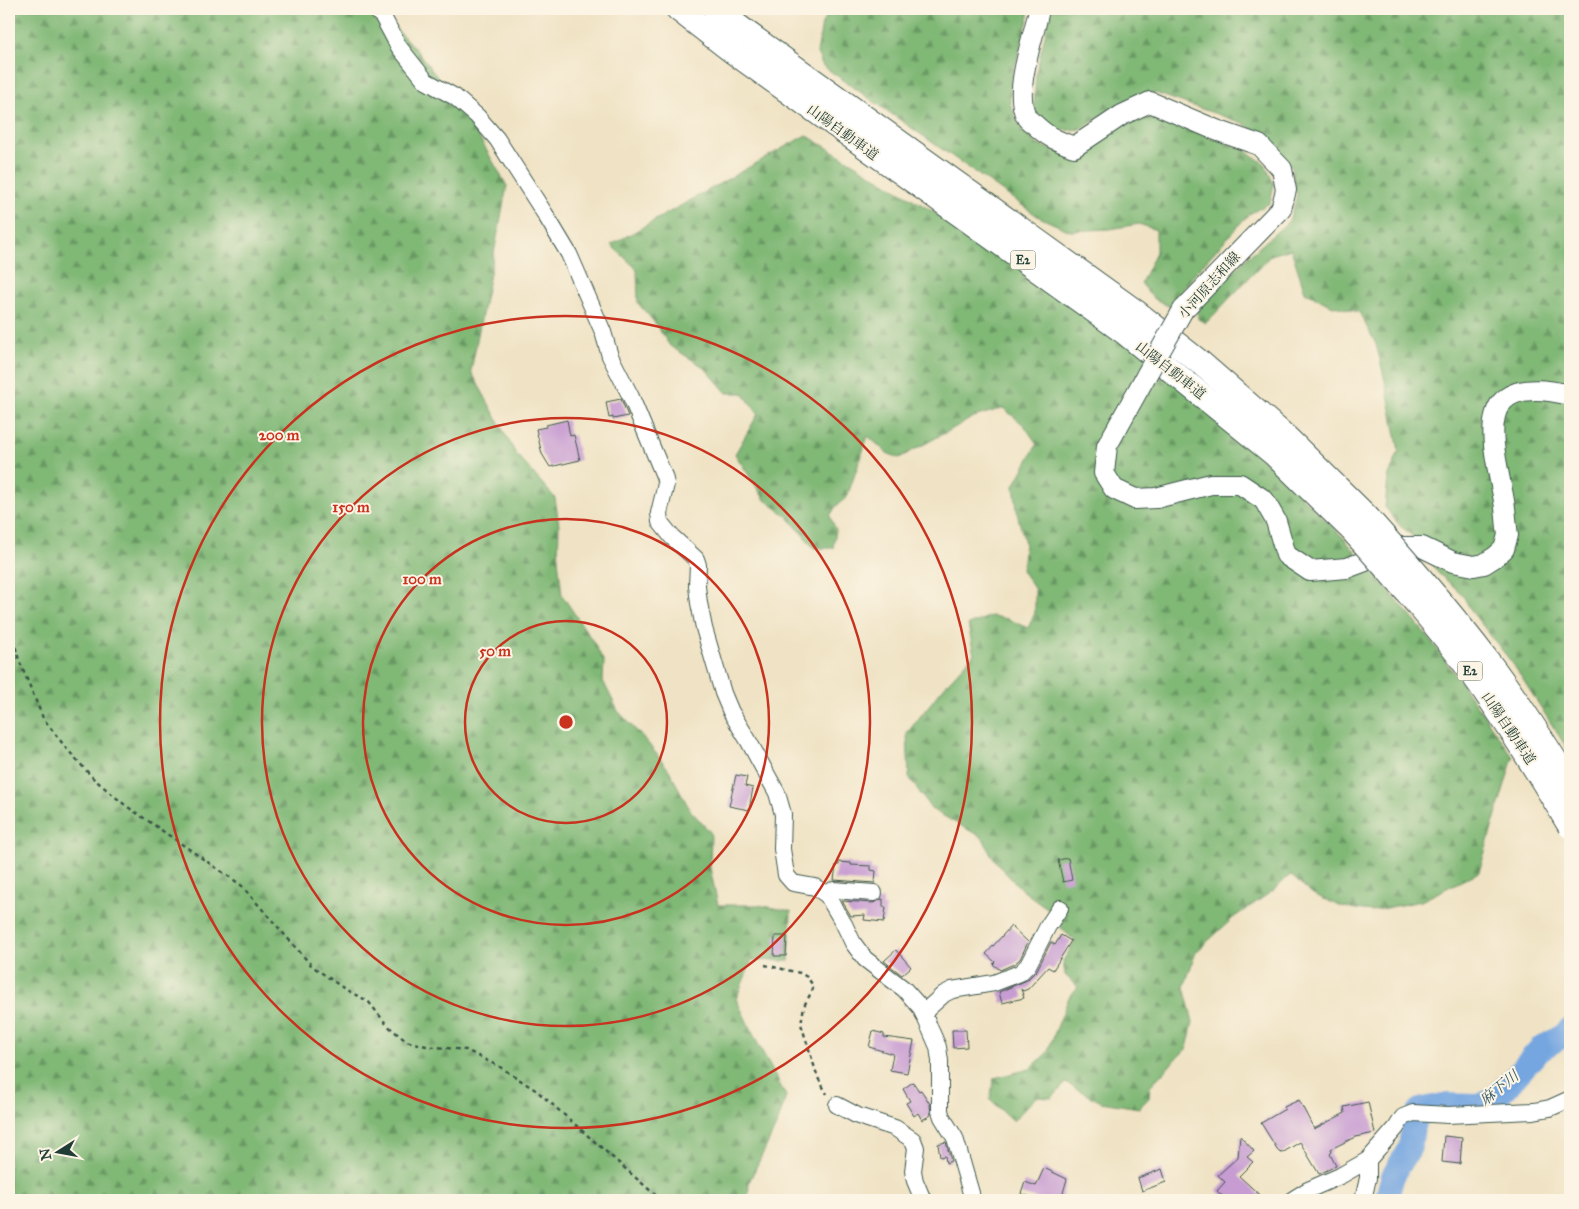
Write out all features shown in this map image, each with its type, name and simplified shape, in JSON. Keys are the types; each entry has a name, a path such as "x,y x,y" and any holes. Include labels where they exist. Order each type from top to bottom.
{"highway":[{"name":"山陽自動車道","path":"678,9 732,51 1124,332 1359,523 1433,592 1488,661 1542,739 1570,784"},
{"name":"山陽自動車道","path":"715,9 747,34 1136,312 1202,364 1287,438 1359,523 1470,671 1524,749 1570,826"}],"main road":[{"name":"小河原志和線","path":"1039,9 1036,29 1024,69 1022,100 1026,117 1047,136 1074,147 1122,115 1150,102 1216,130 1259,145 1282,169 1286,190 1281,209 1183,310 1146,374 1106,446 1104,473 1114,489 1135,499 1156,498 1211,484 1240,484 1264,500 1276,521 1286,555 1310,570 1347,568 1403,547 1422,547 1453,562 1474,566 1484,564 1504,548 1508,535 1494,444 1496,415 1501,404 1511,395 1526,391 1540,390 1570,394"}],"street":[{"path":"375,9 383,17 399,47 426,81 456,97 478,116 497,139 569,254 603,332 610,356 631,398 664,476 666,484 660,522 672,537 696,559 698,565 699,603 704,628 723,693 731,712 777,793 783,814 782,849 786,875 793,883 815,887 827,895 853,943 865,959 904,989 923,1013 938,1047 940,1061 940,1111 955,1138 972,1200"},
{"path":"827,895 832,890 874,894"},
{"path":"923,1013 944,994 952,990 994,983 1020,973 1028,965 1048,926 1060,908"},
{"path":"1292,1200 1368,1160 1404,1117 1413,1113 1448,1115 1488,1112 1515,1113 1550,1108 1570,1099"},
{"path":"837,1106 858,1116 895,1128 914,1140 916,1148 913,1171 923,1200"},
{"path":"1363,1200 1368,1178 1368,1160"}],"path":[{"path":"9,624 19,660 43,718 66,748 94,779 125,805 241,885 312,966 346,990 368,1001 387,1025 406,1041 426,1046 466,1050 500,1067 538,1092 661,1200"},
{"path":"765,964 800,973 807,977 812,984 813,989 804,1006 801,1024 818,1078 837,1106"}],"green space":[{"path":"9,9 378,9 417,51 465,113 507,186 471,371 516,454 555,498 559,525 558,559 562,595 594,643 604,662 603,681 618,711 647,742 669,770 690,810 711,833 710,868 718,905 758,905 791,911 789,961 752,960 736,999 786,1096 778,1122 749,1182 748,1200 9,1200"},
{"path":"832,9 1026,9 1029,16 1011,80 1010,103 1018,123 1036,144 1062,153 1078,152 1119,126 1144,117 1168,122 1243,149 1265,164 1274,184 1270,203 1249,214 1196,272 1170,307 1153,298 1141,283 1156,252 1156,230 1139,224 1110,229 1070,231 1039,217 823,66 817,53 822,23"},
{"path":"1049,9 1570,9 1570,753 1513,664 1472,612 1462,594 1438,573 1410,534 1399,525 1385,507 1388,478 1399,451 1376,344 1359,312 1330,305 1305,292 1291,249 1271,255 1206,323 1198,319 1197,309 1248,257 1289,221 1297,196 1291,166 1272,143 1243,123 1155,93 1126,100 1082,129 1059,131 1041,122 1034,106 1036,72 1050,15"},
{"path":"806,135 1082,301 1247,444 1340,534 1430,639 1513,757 1479,872 1421,901 1371,911 1342,907 1313,894 1290,875 1274,890 1233,918 1196,952 1184,987 1193,1022 1187,1048 1150,1086 1149,1098 1139,1108 1101,1102 1066,1083 1052,1098 1036,1097 1013,1121 990,1100 994,1078 1030,1069 1047,1053 1069,997 1078,987 1065,975 1063,961 1075,941 1061,928 1061,918 1022,890 1002,869 991,855 983,838 931,809 909,777 907,733 943,688 974,654 968,625 991,616 1008,619 1028,628 1035,613 1035,590 1022,570 1025,543 1018,517 1014,486 1037,444 1024,425 1003,408 974,417 899,458 887,453 868,436 847,497 836,506 830,516 836,530 833,548 814,548 787,516 765,500 735,454 758,414 743,393 727,393 704,367 670,346 655,323 638,303 637,269 611,245"}],"building":[{"path":"621,399 628,416 609,418 606,402"},
{"path":"567,420 570,436 574,435 580,460 550,467 542,454 536,429"},
{"path":"736,775 747,777 745,786 753,788 749,810 729,806"},
{"path":"1068,858 1072,880 1063,882 1058,860"},
{"path":"839,862 871,866 871,870 876,871 875,883 834,880 836,865 839,865"},
{"path":"883,899 883,907 886,907 884,922 864,920 865,915 851,916 842,901 873,903"},
{"path":"1011,926 1028,942 1020,959 1000,970 993,964 995,962 986,954"},
{"path":"1061,935 1071,941 1053,970 1048,967 1028,989 1023,991 1021,989 1024,998 1002,1003 999,992 1027,980 1037,970 1051,942 1055,945"},
{"path":"775,936 787,936 786,956 774,956"},
{"path":"896,950 911,967 902,975 884,961"},
{"path":"952,1030 966,1030 967,1047 953,1048"},
{"path":"873,1031 884,1034 884,1037 914,1041 907,1073 890,1070 893,1054 869,1047"},
{"path":"913,1082 930,1104 931,1115 922,1120 918,1113 914,1116 906,1103 910,1101 903,1089"},
{"path":"1299,1100 1314,1129 1345,1113 1344,1107 1368,1102 1375,1133 1355,1137 1331,1149 1332,1152 1330,1154 1336,1166 1319,1174 1300,1142 1282,1153 1279,1152 1261,1123 1285,1109 1284,1107"},
{"path":"1240,1136 1254,1151 1247,1157 1253,1162 1239,1176 1265,1200 1227,1200 1217,1191 1225,1182 1218,1175 1238,1157"},
{"path":"1444,1136 1462,1138 1460,1164 1442,1162"},
{"path":"946,1142 951,1161 946,1163 945,1156 940,1157 938,1144"},
{"path":"1044,1168 1067,1179 1061,1200 1041,1200 1021,1194 1025,1182 1036,1186"},
{"path":"1162,1169 1166,1182 1142,1191 1138,1178"}],"waterway":[{"name":"麻下川","path":"1386,1200 1393,1176 1410,1147 1413,1127 1420,1110 1443,1105 1480,1106 1492,1100 1540,1049 1563,1036 1570,1029"}]}
